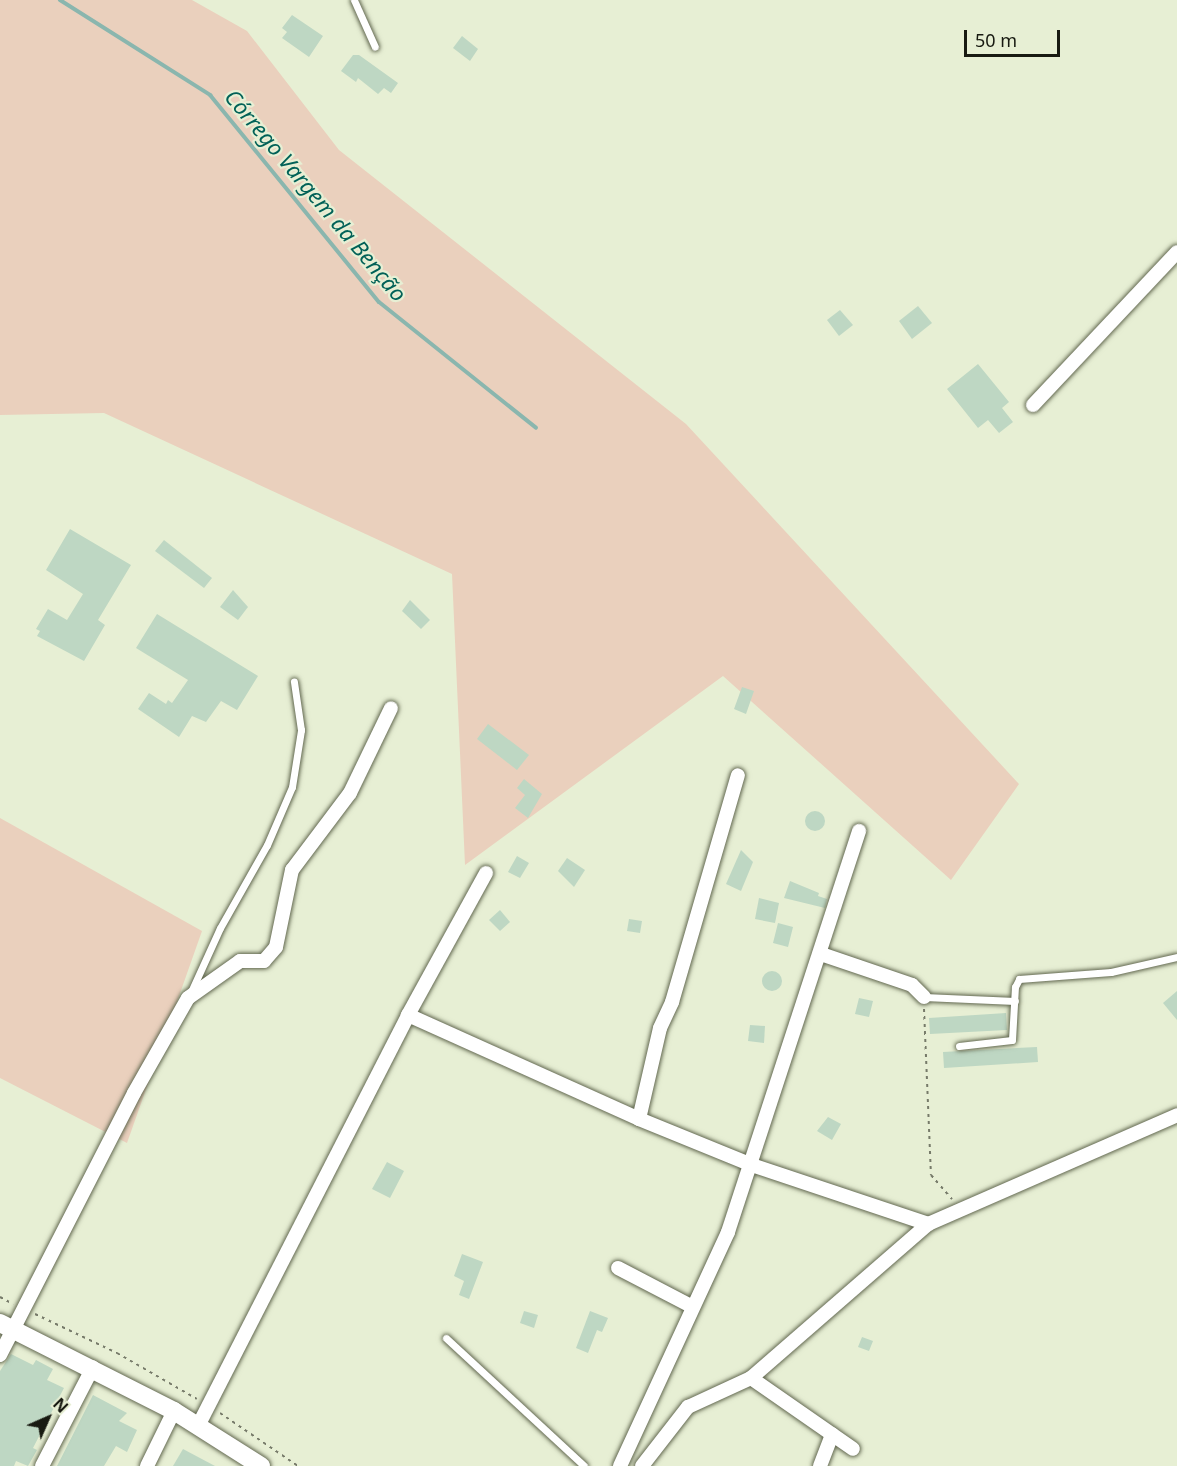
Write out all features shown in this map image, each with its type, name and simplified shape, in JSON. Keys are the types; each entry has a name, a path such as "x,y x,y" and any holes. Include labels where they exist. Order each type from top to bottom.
{"street":[{"path":"1033,405 1177,252"},
{"path":"0,1355 6,1327 23,1309 188,998 240,961 258,962 270,956 276,947 292,870 350,793 391,708"},
{"path":"639,1119 660,1028 672,1002 738,775"},
{"path":"620,1466 691,1306 728,1232 752,1165 859,831"},
{"path":"198,1426 408,1015 486,873"},
{"path":"820,954 912,985 924,997"},
{"path":"408,1015 639,1119 752,1165 928,1224"},
{"path":"642,1466 688,1407 751,1378 928,1224 1177,1115"},
{"path":"618,1268 691,1306"},
{"path":"6,1327 93,1367 174,1411 261,1466"},
{"path":"42,1466 93,1367"},
{"path":"751,1378 853,1449"},
{"path":"147,1466 174,1411"},
{"path":"820,1466 832,1434"}],"lane":[{"path":"354,0 375,47"},
{"path":"188,998 220,928 267,845 292,787 300,730 294,682"},
{"path":"959,1046 1012,1040 1019,979 1111,972 1177,957"},
{"path":"924,997 1015,1001"},
{"path":"446,1338 584,1466"}],"path":[{"path":"924,997 931,1175 963,1207"},
{"path":"0,1297 117,1353 208,1405 298,1466"}],"shaded area":[{"path":"0,0 192,0 247,31 339,150 686,424 1019,784 951,880 723,676 465,865 452,574 104,413 0,415"},
{"path":"0,818 202,931 127,1143 0,1078"}],"building":[{"path":"292,15 323,36 309,57 282,38 287,32 282,28"},
{"path":"462,36 478,49 470,61 453,48"},
{"path":"353,55 359,55 398,83 391,93 384,88 378,94 358,78 356,82 341,71"},
{"path":"918,306 932,323 912,339 899,321"},
{"path":"840,310 853,325 839,336 827,320"},
{"path":"978,364 1009,402 1002,408 1013,422 999,433 988,420 978,428 947,389"},
{"path":"70,529 131,565 98,620 105,625 84,661 37,636 40,631 36,629 48,609 67,620 83,594 46,570"},
{"path":"164,540 212,578 204,588 155,551"},
{"path":"233,590 248,607 238,620 220,607"},
{"path":"410,600 430,620 421,629 402,611"},
{"path":"157,614 258,676 237,710 221,701 206,722 192,716 179,737 138,709 149,693 166,704 168,700 172,703 188,680 136,648"},
{"path":"742,687 754,691 746,714 734,709"},
{"path":"488,724 529,755 517,770 477,739"},
{"path":"524,779 542,794 528,818 515,808 525,795 517,788"},
{"path":"815,811 822,814 825,821 822,828 815,831 808,828 805,821 808,814"},
{"path":"741,850 753,862 741,891 726,884"},
{"path":"517,856 529,863 520,878 508,872"},
{"path":"567,858 585,870 574,887 558,871"},
{"path":"790,881 819,893 818,896 827,899 825,908 784,898"},
{"path":"759,898 779,903 775,923 755,919"},
{"path":"500,910 510,922 500,931 489,920"},
{"path":"629,919 642,921 640,933 627,931"},
{"path":"778,923 793,927 788,947 773,943"},
{"path":"772,971 779,974 782,981 779,988 772,991 765,988 762,981 765,974"},
{"path":"1177,991 1177,1020 1163,1003"},
{"path":"859,998 873,1001 869,1017 855,1014"},
{"path":"1006,1013 1007,1030 930,1034 929,1018"},
{"path":"750,1025 765,1026 764,1043 748,1041"},
{"path":"1037,1047 1038,1062 944,1068 943,1052"},
{"path":"828,1117 841,1124 832,1140 817,1131"},
{"path":"387,1162 404,1171 390,1198 372,1189"},
{"path":"462,1254 483,1262 469,1299 459,1295 464,1281 454,1276"},
{"path":"524,1311 538,1315 534,1328 520,1323"},
{"path":"590,1311 608,1318 602,1332 597,1330 588,1353 576,1348"},
{"path":"862,1337 873,1341 869,1351 858,1347"},
{"path":"11,1354 33,1365 36,1360 53,1369 47,1380 64,1388 33,1448 37,1450 28,1466 16,1461 14,1466 0,1466 0,1371"},
{"path":"93,1395 127,1413 119,1421 137,1430 127,1452 116,1446 104,1466 57,1466"},
{"path":"183,1449 215,1466 173,1466"}],"waterway":[{"name":"Córrego Vargem da Benção","path":"60,0 210,95 379,302 536,428"}]}
